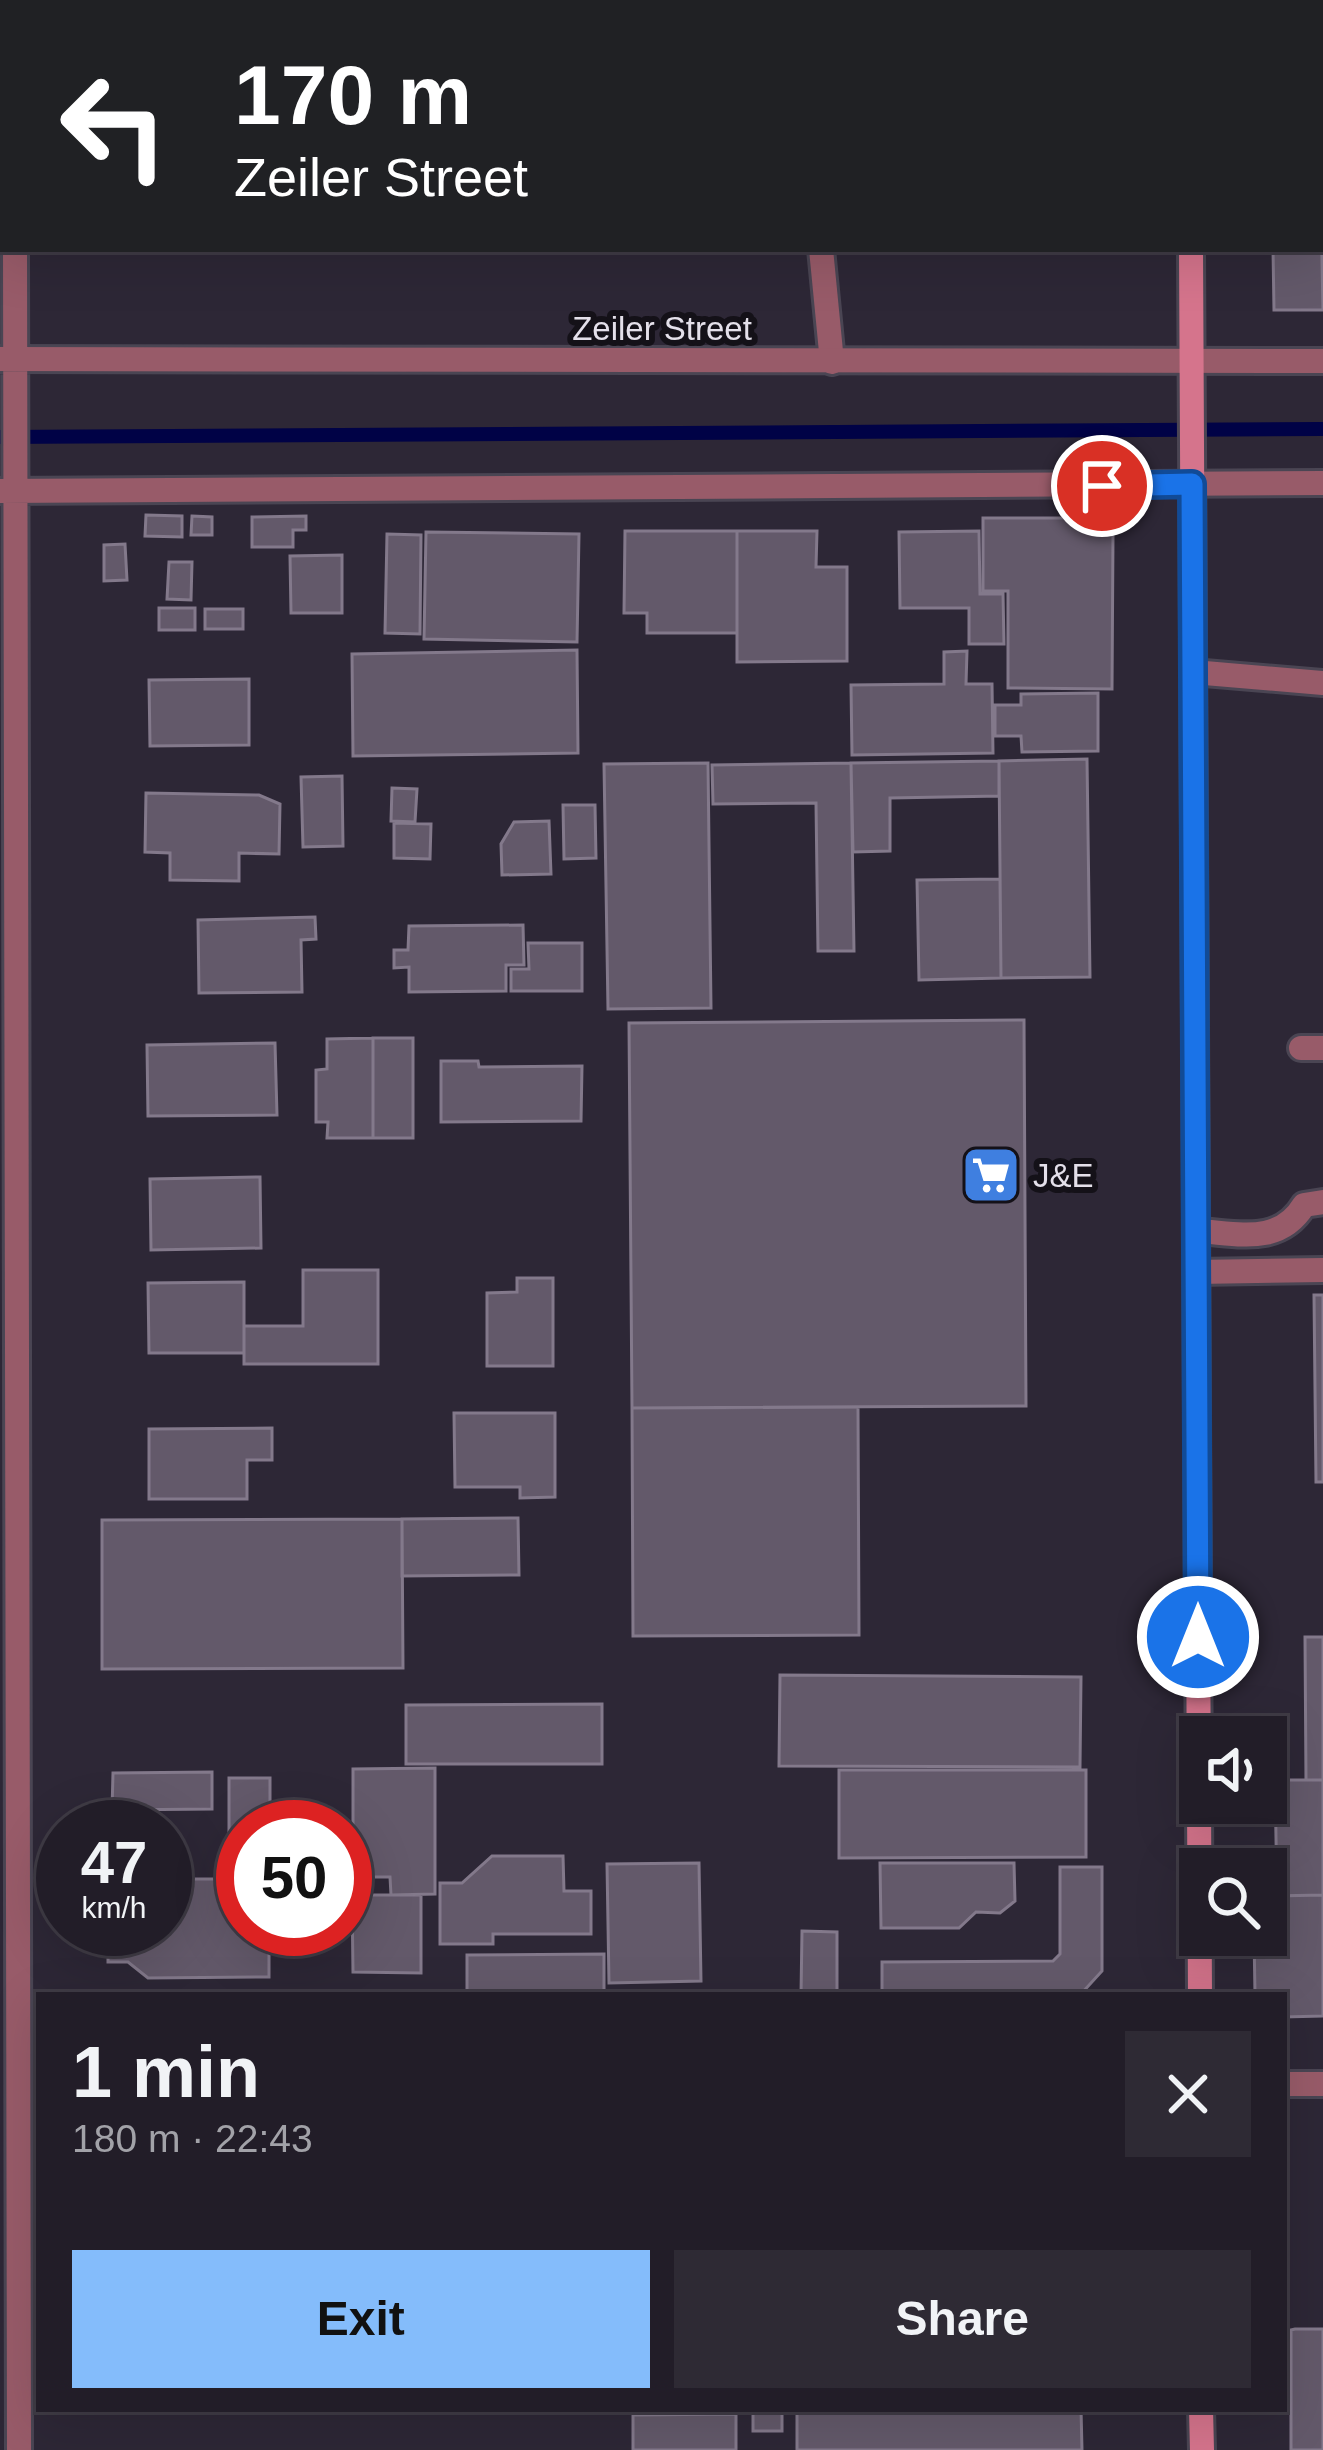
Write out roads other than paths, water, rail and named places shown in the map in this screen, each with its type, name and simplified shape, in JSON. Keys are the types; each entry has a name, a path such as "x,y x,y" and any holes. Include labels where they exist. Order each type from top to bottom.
{"main road":[{"path":"1191,252 1200,1992"},
{"path":"1202,2412 1202,2450"}],"street":[{"path":"15,252 11,483 19,2450"},
{"path":"821,252 832,362"},
{"name":"Zeiler Street","path":"11,364 832,362 1192,367 1323,362"},
{"path":"11,483 1323,483"},
{"path":"1193,672 1323,683"},
{"path":"1196,1231 1268,1235 1284,1230 1304,1205 1323,1202"},
{"path":"1196,1271 1323,1270"},
{"path":"1287,2084 1323,2084"}],"waterway":[{"path":"0,437 1323,429"}],"place":[{"name":"J&E","path":"991,1175"}]}
